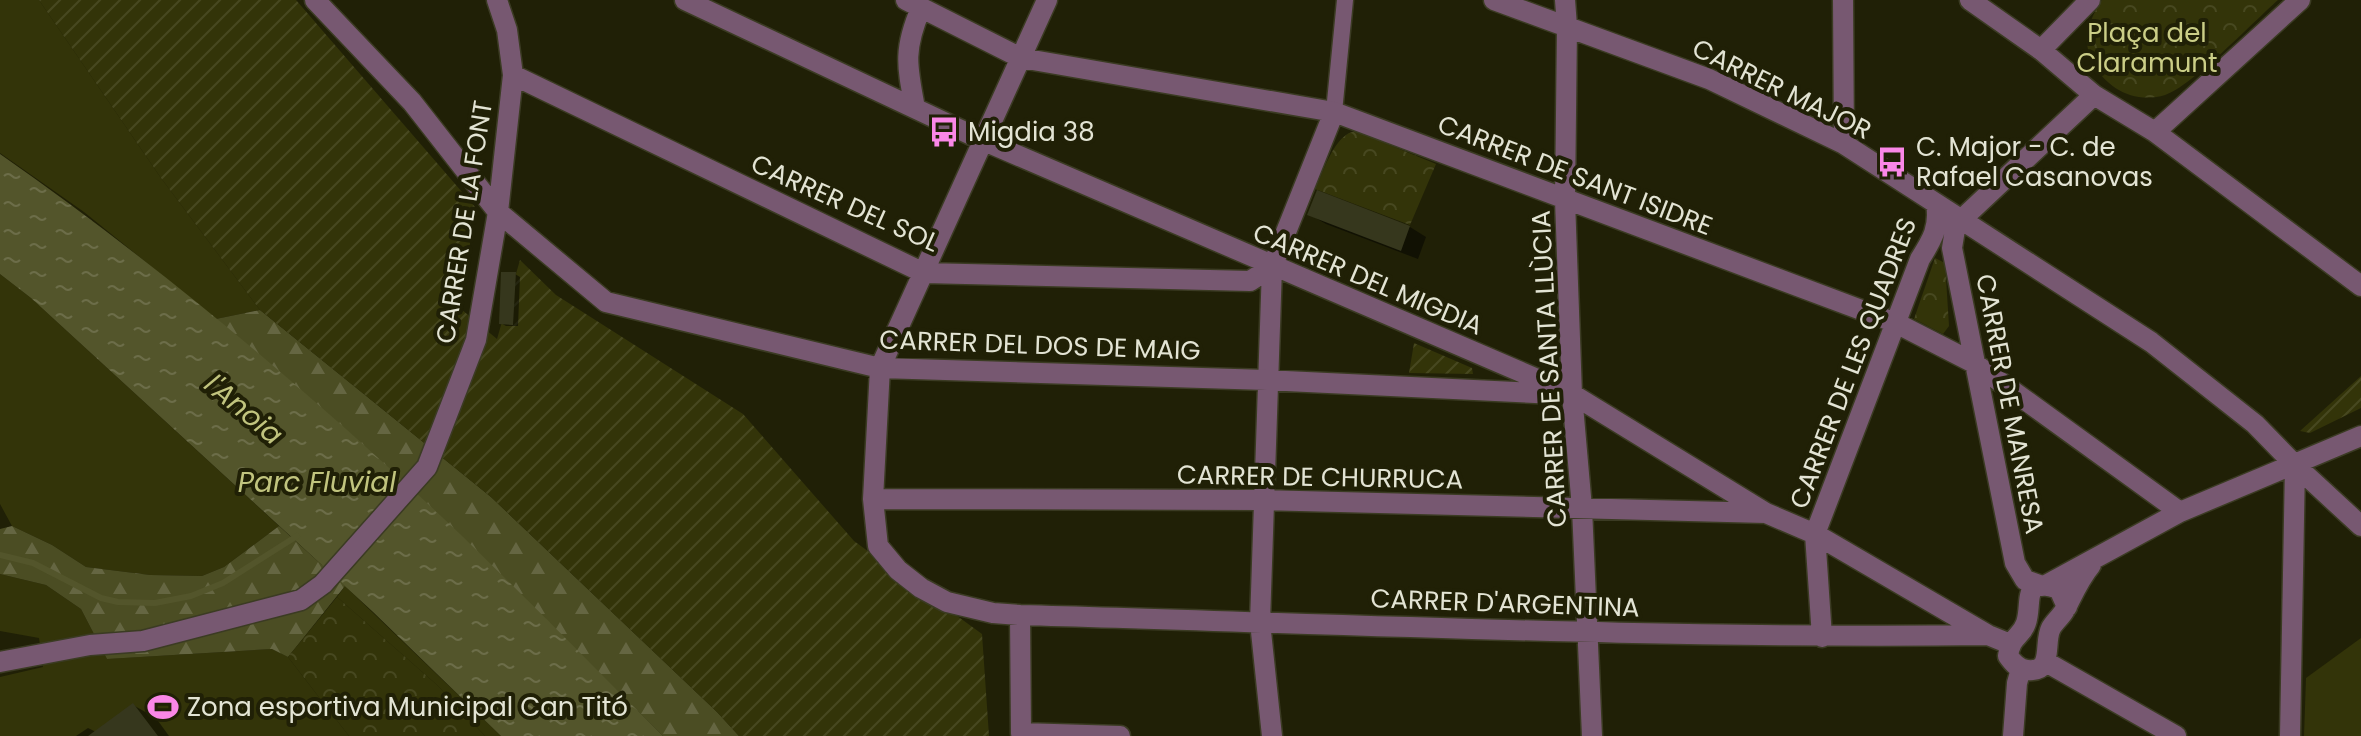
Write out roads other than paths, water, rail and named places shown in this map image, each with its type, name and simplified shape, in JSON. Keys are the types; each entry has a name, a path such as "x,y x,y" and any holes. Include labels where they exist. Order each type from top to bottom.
{"street":[{"name":"CARRER DEL DOS DE MAIG","path":"315,0 412,102 498,212 606,302 880,368 1267,380 1572,394"},
{"name":"CARRER DE LA FONT","path":"0,662 90,645 154,639 301,600 323,584 424,470 476,340 498,212 513,75 507,30 497,0"},
{"name":"CARRER DEL MIGDIA","path":"685,0 982,140 1572,394 1766,513 1815,534 1988,635 2010,644"},
{"path":"880,368 1047,0"},
{"path":"1272,736 1260,622 1272,267 1334,112 1345,0"},
{"name":"CARRER MAJOR","path":"1494,0 1709,79 1844,144 2151,342 2255,424 2361,526"},
{"name":"CARRER DE SANTA LLÙCIA","path":"1565,0 1565,200 1572,394 1582,508 1592,736"},
{"path":"1843,0 1844,144"},
{"path":"1970,0 2041,50 2094,95 2155,132 2361,286"},
{"path":"2041,50 2090,0"},
{"path":"2155,132 2300,0"},
{"path":"913,4 907,48 915,108"},
{"name":"CARRER DE SANT ISIDRE","path":"913,4 1021,58 1334,112 1896,323 1974,363 2180,512"},
{"name":"CARRER DEL SOL","path":"513,75 924,273 1250,281 1272,267"},
{"name":"CARRER DE LES QUADRES","path":"1959,219 2094,95"},
{"name":"CARRER DE LES QUADRES","path":"1822,637 1815,534 1920,259 1934,236 1939,220 1936,204"},
{"name":"CARRER DE MANRESA","path":"1959,219 1952,248 2015,563 2025,580 2059,589 2067,607"},
{"path":"1920,259 1938,247 1952,248"},
{"name":"CARRER D'ARGENTINA","path":"880,368 873,499 878,546 898,570 921,588 947,602 993,613 1020,615 1822,637 1988,635"},
{"path":"2096,559 2079,581 2049,634 2046,662 2032,671 2021,669 2008,656 2010,644 2027,621 2030,593 2180,512 2361,436"},
{"path":"2290,736 2295,465"},
{"name":"CARRER DE CHURRUCA","path":"873,499 1264,500 1766,513"},
{"path":"1020,615 1023,735 1120,736"},
{"name":"CARRER DE LA FONT","path":"0,649 32,654"},
{"path":"2046,662 2176,736"},
{"path":"2013,736 2021,669"}],"water":[{"name":"Parc Fluvial","path":"0,154 121,242 295,384 461,535 663,736 501,736 372,611 31,298 0,274"}],"waterway":[{"path":"0,555 33,563 101,598 118,602 155,603 191,596 223,583 297,536"}],"place":[{"name":"Migdia 38","path":"944,132"},
{"name":"C. Major - C. de Rafael Casanovas","path":"1892,162"},
{"name":"Zona esportiva Municipal Can Titó","path":"163,707"}],"park label":[{"name":"Plaça del Claramunt","path":"2147,48"}],"water label":[{"name":"l'Anoia","path":"244,409"}]}
